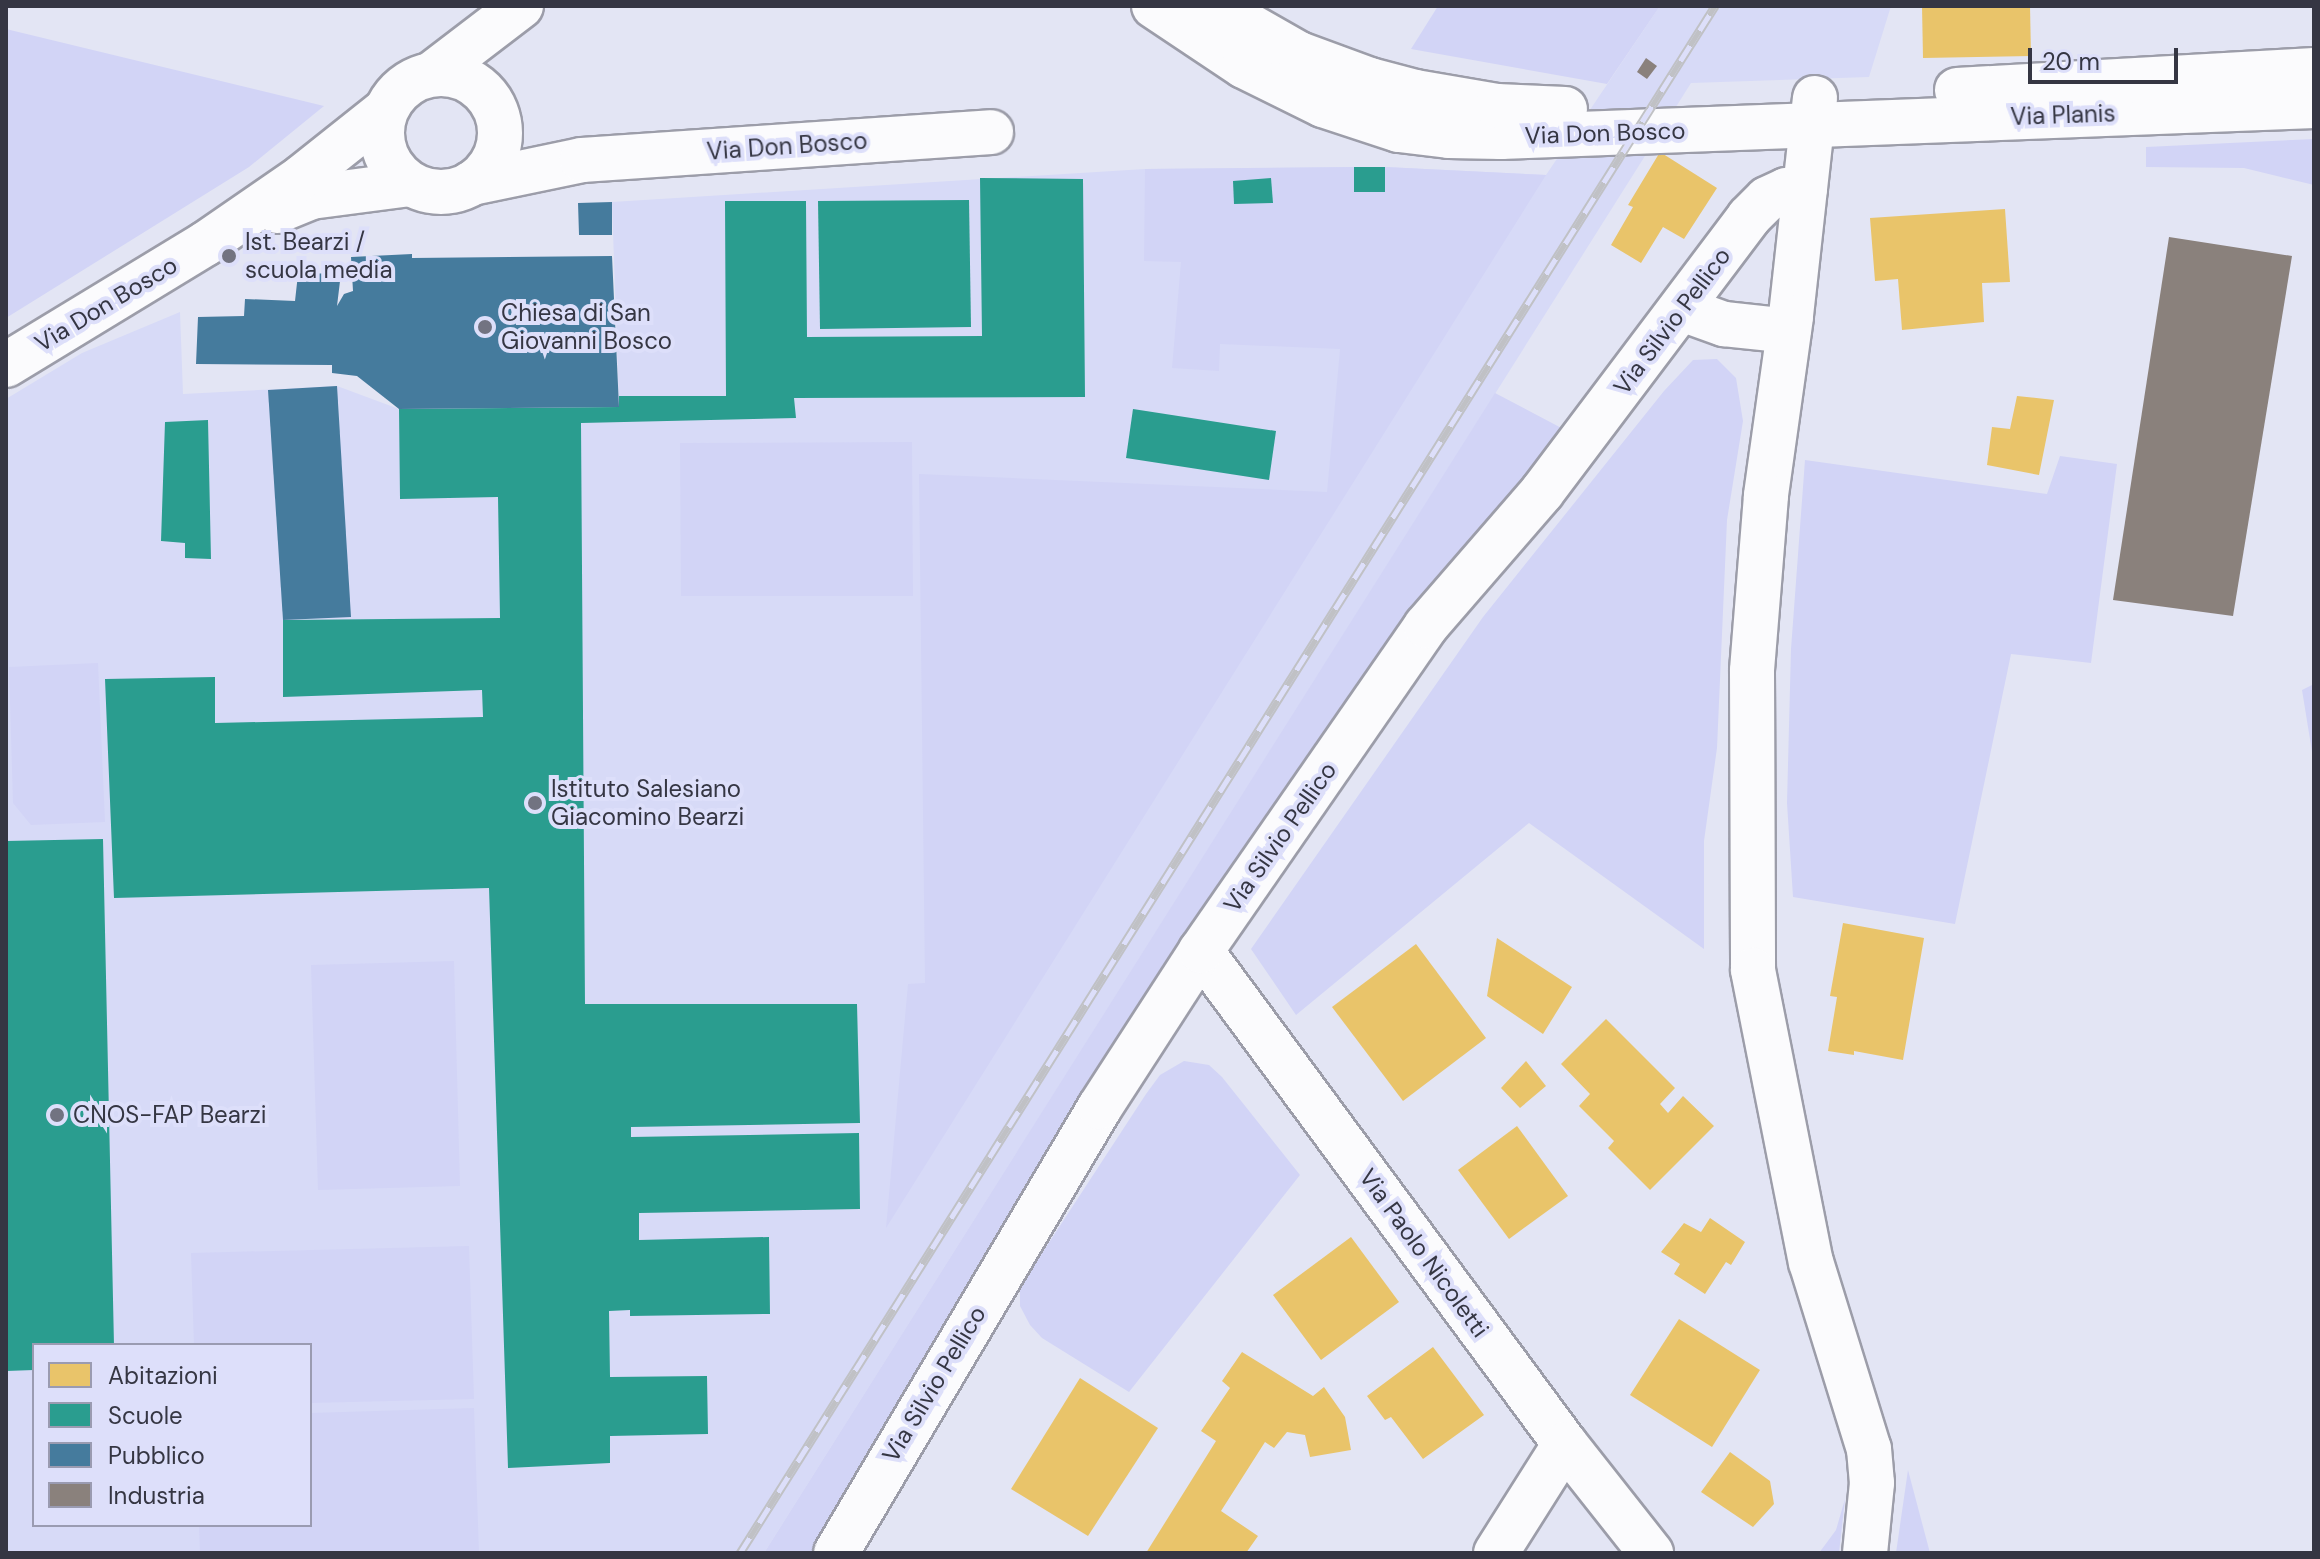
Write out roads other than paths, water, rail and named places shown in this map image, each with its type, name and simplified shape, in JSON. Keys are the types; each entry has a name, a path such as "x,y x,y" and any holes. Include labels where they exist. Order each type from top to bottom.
{"street":[{"name":"Via Don Bosco","path":"1154,6 1244,66 1285,88 1323,105 1399,130 1449,136 1501,137 1814,111"},
{"name":"Via Don Bosco","path":"1215,6 1299,54 1370,80 1415,92 1497,106 1814,111"},
{"name":"Via Don Bosco","path":"6,365 205,244 313,169 385,111 409,82 432,74 519,9"},
{"path":"472,183 493,160 500,130 493,107 519,9"},
{"name":"Via Planis","path":"1814,111 2314,70"},
{"path":"432,74 464,79 493,107 582,160"},
{"name":"Via Planis","path":"1814,111 2314,106"},
{"path":"385,111 381,139 390,165 410,184"},
{"path":"1814,111 1789,331 1766,496 1752,671 1753,970 1811,1262 1869,1449 1872,1483 1865,1553"},
{"name":"Via Don Bosco","path":"205,244 311,197 410,184 442,193 472,183 582,160 991,132"},
{"name":"Via Silvio Pellico","path":"836,1553 1100,1107 1201,951 1426,626 1542,492 1758,208 1786,190 1805,189"},
{"path":"1682,309 1737,327 1789,331"},
{"name":"Via Paolo Nicoletti","path":"1201,951 1565,1444 1651,1553"},
{"path":"1496,1553 1565,1444"}],"railway":[{"path":"740,1553 1715,6"}],"place":[{"name":"Ist. Bearzi / scuola media","path":"229,256"},
{"name":"Chiesa di San Giovanni Bosco","path":"485,327"},
{"name":"Istituto Salesiano Giacomino Bearzi","path":"535,803"},
{"name":"CNOS-FAP Bearzi","path":"57,1115"}]}
